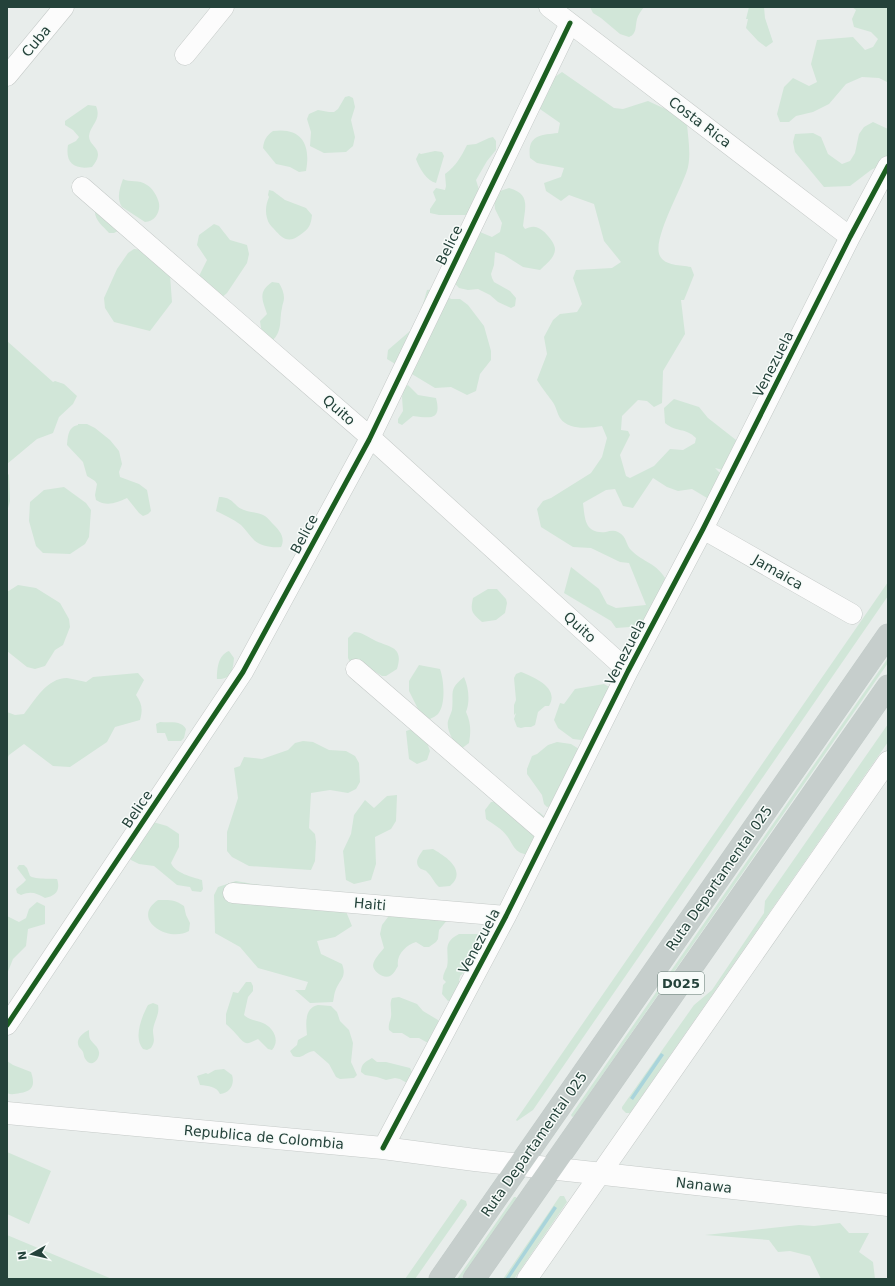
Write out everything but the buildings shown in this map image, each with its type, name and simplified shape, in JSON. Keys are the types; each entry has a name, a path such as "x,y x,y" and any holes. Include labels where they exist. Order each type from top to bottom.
{"highway":[{"name":"Ruta Departamental 025","path":"440,1279 888,635"},
{"name":"Ruta Departamental 025","path":"474,1279 888,686"}],"street":[{"name":"Cuba","path":"7,76 64,7"},
{"path":"185,55 224,7"},
{"name":"Costa Rica","path":"549,7 850,237"},
{"name":"Belice","path":"7,1026 243,672 370,437 570,23"},
{"name":"Venezuela","path":"383,1148 506,916 628,671 703,529 850,237 888,166"},
{"name":"Quito","path":"82,186 370,437 628,671"},
{"name":"Jamaica","path":"703,529 852,614"},
{"path":"356,669 547,834"},
{"path":"526,1279 888,761"},
{"name":"Haiti","path":"233,893 506,916"},
{"name":"Republica de Colombia","path":"7,1112 383,1148 475,1160 520,1164"},
{"name":"Nanawa","path":"520,1164 888,1205"}],"green space":[{"path":"590,7 644,7 637,18 635,32 629,37 620,34 593,13"},
{"path":"749,7 764,7 765,18 773,42 766,47 746,28 748,19 746,19"},
{"path":"852,7 888,7 888,84 879,78 862,77 846,84 829,104 813,112 796,116 789,122 780,122 777,114 784,87 793,78 809,86 817,82 811,64 817,40 853,37 865,50 873,47 878,39 871,32 854,27 852,19 856,10"},
{"path":"562,72 614,108 623,109 648,101 672,112 687,124 689,151 688,167 669,212 658,248 660,256 666,262 691,267 694,275 684,300 681,300 685,334 663,371 662,403 654,407 647,401 638,400 622,416 621,430 628,431 630,435 620,455 626,476 630,478 654,466 670,449 683,450 695,443 696,438 688,432 673,428 665,423 664,408 674,399 699,407 708,418 745,447 731,472 715,468 730,483 712,501 692,489 678,491 667,487 653,478 633,508 623,506 615,489 606,490 583,503 584,515 587,525 590,528 599,532 616,531 621,534 632,551 658,569 665,578 661,596 644,626 616,628 611,621 564,593 571,567 599,589 607,604 616,608 646,605 629,563 620,562 591,548 573,547 541,527 537,509 543,501 551,498 591,473 602,457 607,438 602,426 586,428 574,427 564,422 560,418 553,403 537,380 547,354 544,337 553,320 560,314 577,312 582,304 573,278 576,270 612,268 621,262 604,241 594,204 569,195 561,201 546,191 544,183 561,177 564,168 537,163 530,158 531,145 536,138 558,133 560,123 537,107 539,88"},
{"path":"349,96 353,98 355,107 351,120 355,137 353,146 346,152 324,153 310,146 311,132 307,119 309,114 318,110 334,112 338,109 345,97"},
{"path":"88,105 96,106 98,115 89,136 98,152 98,156 92,167 86,168 76,166 70,161 67,151 68,145 76,141 79,137 73,130 65,125 65,121"},
{"path":"873,122 888,129 888,161 871,170 850,186 824,187 795,152 793,142 795,134 813,133 821,137 828,154 842,164 850,161 855,153 859,134 864,127"},
{"path":"273,131 291,132 298,135 305,146 307,153 306,171 299,172 290,167 276,164 263,148 266,138"},
{"path":"493,137 496,141 496,150 487,161 476,180 480,193 466,215 439,215 430,213 430,209 436,200 433,192 436,188 445,190 445,174 458,161 467,145 476,144"},
{"path":"435,151 442,152 444,156 436,183 424,174 416,159 419,153 421,154"},
{"path":"123,179 144,183 154,191 159,204 159,211 152,220 145,222 122,207 119,197"},
{"path":"509,188 521,194 524,198 525,207 523,226 525,229 534,227 541,229 551,239 555,249 552,258 540,270 523,267 504,255 495,252 494,265 491,274 492,278 494,282 510,291 516,298 515,306 511,308 498,302 490,295 478,289 468,290 459,288 447,275 445,266 446,247 453,251 480,232 492,237 500,232 502,223 495,209 494,199 500,191"},
{"path":"269,190 273,191 285,200 306,208 312,215 310,224 306,231 296,238 286,239 272,227 268,221 266,213"},
{"path":"95,210 118,231 109,233 97,220"},
{"path":"214,224 219,226 230,240 247,245 249,254 247,263 227,293 220,299 199,276 207,260 197,245 199,235"},
{"path":"134,249 144,250 155,264 170,275 172,302 150,331 114,322 105,308 104,298 117,269 128,253"},
{"path":"272,282 279,283 283,290 284,298 278,333 272,341 262,335 260,321 267,314 262,296 265,289"},
{"path":"437,289 451,299 460,299 468,305 484,326 491,351 491,360 480,374 476,391 467,395 451,387 435,388 387,359 388,350 410,331 411,333 419,318 427,290"},
{"path":"7,341 53,382 55,381 64,384 77,396 73,404 59,417 53,433 37,439 7,464"},
{"path":"408,385 418,395 436,398 437,411 436,414 429,417 413,416 402,425 398,423 398,419 403,411 402,397 404,388"},
{"path":"78,424 87,424 95,428 110,440 119,451 122,464 119,472 120,477 139,484 147,490 151,511 148,514 143,516 139,513 127,498 108,504 96,500 95,495 97,484 87,476 83,462 67,445 70,430"},
{"path":"7,473 9,475 10,501 7,512"},
{"path":"64,487 86,503 91,510 89,537 85,544 70,554 43,553 36,546 29,521 30,502 44,490"},
{"path":"219,497 224,497 231,500 241,509 266,517 281,534 283,540 281,547 270,547 259,544 241,525 216,511"},
{"path":"888,582 888,596 533,1110 517,1121 516,1120"},
{"path":"18,585 36,588 60,603 69,619 70,627 63,645 55,650 45,666 35,669 27,667 7,651 7,592"},
{"path":"488,589 497,589 506,599 507,603 505,613 496,620 482,622 473,612 472,603 473,598"},
{"path":"354,632 362,634 394,649 399,656 397,669 386,676 382,676 374,671 350,662 348,658 348,638"},
{"path":"229,651 234,658 231,673 226,678 217,679 220,659"},
{"path":"888,658 888,663 572,1117 571,1115"},
{"path":"419,665 440,669 444,692 441,710 430,719 421,715 409,691 409,681"},
{"path":"521,672 544,684 551,694 551,700 549,706 545,706 538,712 535,725 521,728 517,727 514,719 516,713 514,715 514,705 516,700 514,678 516,674"},
{"path":"138,673 144,680 136,695 140,701 141,707 140,720 115,727 107,742 70,767 53,766 24,744 9,755 7,759 7,712 15,715 24,714 42,691 53,682 60,679 67,678 86,682 93,677"},
{"path":"464,677 468,690 468,704 466,712 470,723 470,731 469,743 461,749 451,736 448,728 448,720 452,710 452,695 454,688"},
{"path":"604,684 611,688 596,730 581,740 573,739 558,728 554,720 560,703 564,704 575,689"},
{"path":"160,722 175,722 184,726 186,729 184,738 181,741 168,741 165,733 157,733 156,724"},
{"path":"888,724 888,742 630,1113 626,1113 622,1107 694,1005 712,990 764,913 765,901"},
{"path":"421,726 430,751 427,760 417,764 409,759 406,731"},
{"path":"303,741 313,742 329,750 346,751 355,756 359,763 360,782 356,789 348,793 330,790 311,793 309,828 315,834 316,842 315,861 311,870 249,866 232,857 227,851 227,832 238,798 234,768 240,766 244,757 262,759 288,750 295,743"},
{"path":"557,742 571,744 579,749 552,806 547,807 544,804 542,795 527,774 527,769 532,756 548,745"},
{"path":"397,795 396,821 391,829 375,837 376,864 371,880 354,884 346,880 343,851 351,834 354,815 365,800 374,808 387,796"},
{"path":"514,799 525,809 539,812 546,818 530,855 518,851 503,831 486,819 485,810 491,802"},
{"path":"153,822 167,826 179,834 179,847 171,863 180,872 202,880 203,889 201,892 192,891 190,887 177,885 154,866 139,864 131,860 129,855"},
{"path":"433,849 450,861 456,869 456,878 450,886 439,887 429,874 421,869 417,864 423,850"},
{"path":"19,865 24,865 27,868 30,876 57,879 58,890 52,896 45,898 33,893 21,895 17,893 16,889 26,880 17,868"},
{"path":"236,881 271,887 279,892 293,888 326,892 345,909 352,926 335,937 317,941 321,954 342,964 344,972 335,991 333,1002 310,1003 295,990 305,990 308,982 258,968 240,947 215,933 214,895 218,887"},
{"path":"158,900 172,900 184,906 190,923 189,931 180,934 171,934 155,927 150,921 148,915 150,907"},
{"path":"37,902 45,906 45,924 28,929 26,946 13,959 7,974 7,916 19,922 26,918 29,909"},
{"path":"397,905 448,919 439,930 438,939 436,942 429,947 424,947 416,942 409,945 400,954 398,966 394,973 388,977 385,977 373,968 373,965 376,958 384,948 380,934 382,925"},
{"path":"459,934 478,934 485,940 470,967 460,976 459,981 461,985 457,999 448,1001 442,994 443,985 446,982 443,979 448,962 447,948 453,937"},
{"path":"246,982 251,982 253,991 248,997 244,1015 265,1024 271,1029 276,1039 276,1043 272,1050 268,1049 258,1039 250,1043 243,1042 226,1024 226,1014 233,992 238,993"},
{"path":"399,997 417,1004 423,1011 438,1020 441,1024 428,1043 419,1038 410,1038 402,1033 393,1033 389,1030 391,1000 392,998"},
{"path":"153,1003 158,1005 158,1011 153,1030 153,1043 151,1048 147,1050 143,1049 140,1044 139,1033 141,1021 148,1005"},
{"path":"318,1005 331,1006 337,1012 340,1021 349,1030 353,1043 351,1062 357,1075 354,1078 340,1079 336,1077 329,1064 314,1051 296,1057 293,1056 290,1051 297,1045 298,1040 307,1035 306,1021 308,1013 310,1009"},
{"path":"89,1030 90,1039 98,1048 99,1052 97,1060 93,1063 88,1062 85,1059 78,1044 80,1037"},
{"path":"372,1058 377,1062 386,1062 410,1068 412,1072 407,1083 395,1078 386,1080 365,1075 361,1072 362,1067 365,1062"},
{"path":"7,1061 31,1072 33,1083 31,1089 16,1094 7,1093"},
{"path":"224,1069 232,1075 233,1078 231,1088 227,1092 220,1094 214,1088 200,1085 197,1076 206,1073 208,1074 215,1070"},
{"path":"7,1152 51,1171 29,1224 7,1214"},
{"path":"560,1196 564,1196 567,1202 514,1279 503,1279"},
{"path":"514,1197 517,1199 461,1279 457,1279"},
{"path":"461,1199 466,1201 467,1205 415,1279 405,1279"},
{"path":"840,1223 849,1233 869,1233 859,1252 873,1262 875,1279 821,1279 810,1256 790,1251 778,1252 769,1240 705,1235 799,1225 814,1226"},
{"path":"7,1235 112,1279 7,1279"}],"water":[{"path":"661,1053 664,1055 633,1100 630,1098"},
{"path":"554,1206 557,1208 509,1279 505,1279"}],"cycle path":[{"path":"7,1025 243,672 369,440 570,23"},
{"path":"383,1148 506,916 628,671 703,529 850,237 888,166"}]}
